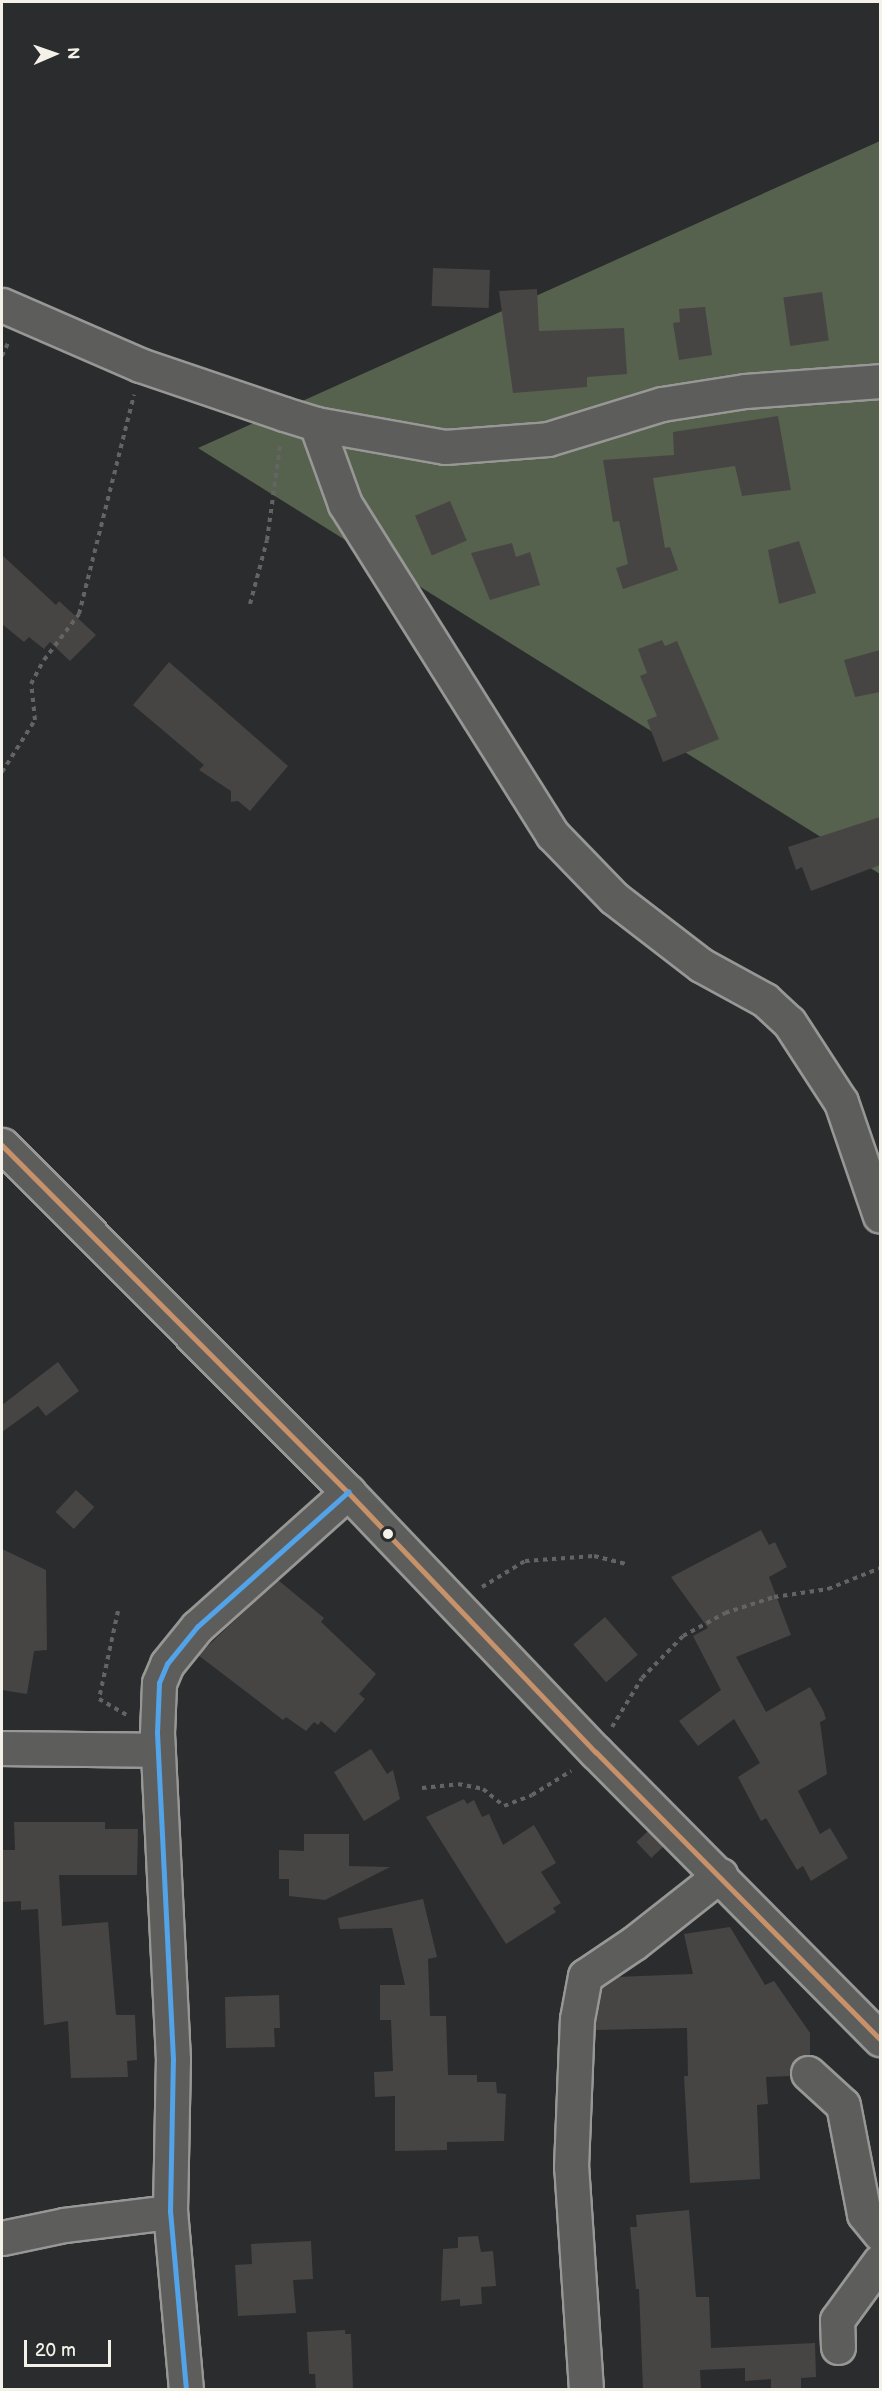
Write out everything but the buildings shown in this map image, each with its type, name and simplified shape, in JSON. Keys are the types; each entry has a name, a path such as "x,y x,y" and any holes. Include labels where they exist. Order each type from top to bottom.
{"street":[{"path":"2,305 140,365 284,414 316,424 445,447 488,446 548,439 662,404 745,390 880,381"},
{"path":"316,424 345,504 552,834 614,898 701,965 765,1000 789,1022 841,1102 880,1216"},
{"path":"2,1145 348,1492 596,1752 880,2039"},
{"path":"186,2390 170,2212 172,2049 157,1741 159,1683 183,1643 348,1492"},
{"path":"2,1748 157,1741"},
{"path":"586,2390 571,2167 577,2019 585,1976 634,1943 720,1875"},
{"path":"808,2073 843,2105 864,2214 880,2234"},
{"path":"2,2238 64,2225 170,2212"},
{"path":"838,2347 837,2320 880,2261"}],"path":[{"path":"2,772 35,720 31,684 44,660 79,614 120,464 140,365"},
{"path":"250,604 267,540 284,414"},
{"path":"456,1603 525,1561 594,1556 626,1564"},
{"path":"422,1788 458,1784 483,1789 504,1806 549,1785 596,1752 642,1678 683,1636 725,1613 774,1597 828,1589 880,1568"},
{"path":"118,1611 99,1699 157,1741"}],"green space":[{"path":"880,141 880,874 198,448"}],"transit line":[{"path":"2,1145 348,1492 596,1752 880,2039"},
{"path":"186,2390 170,2212 173,2060 157,1733 159,1683 167,1664 197,1627 348,1492"}]}
